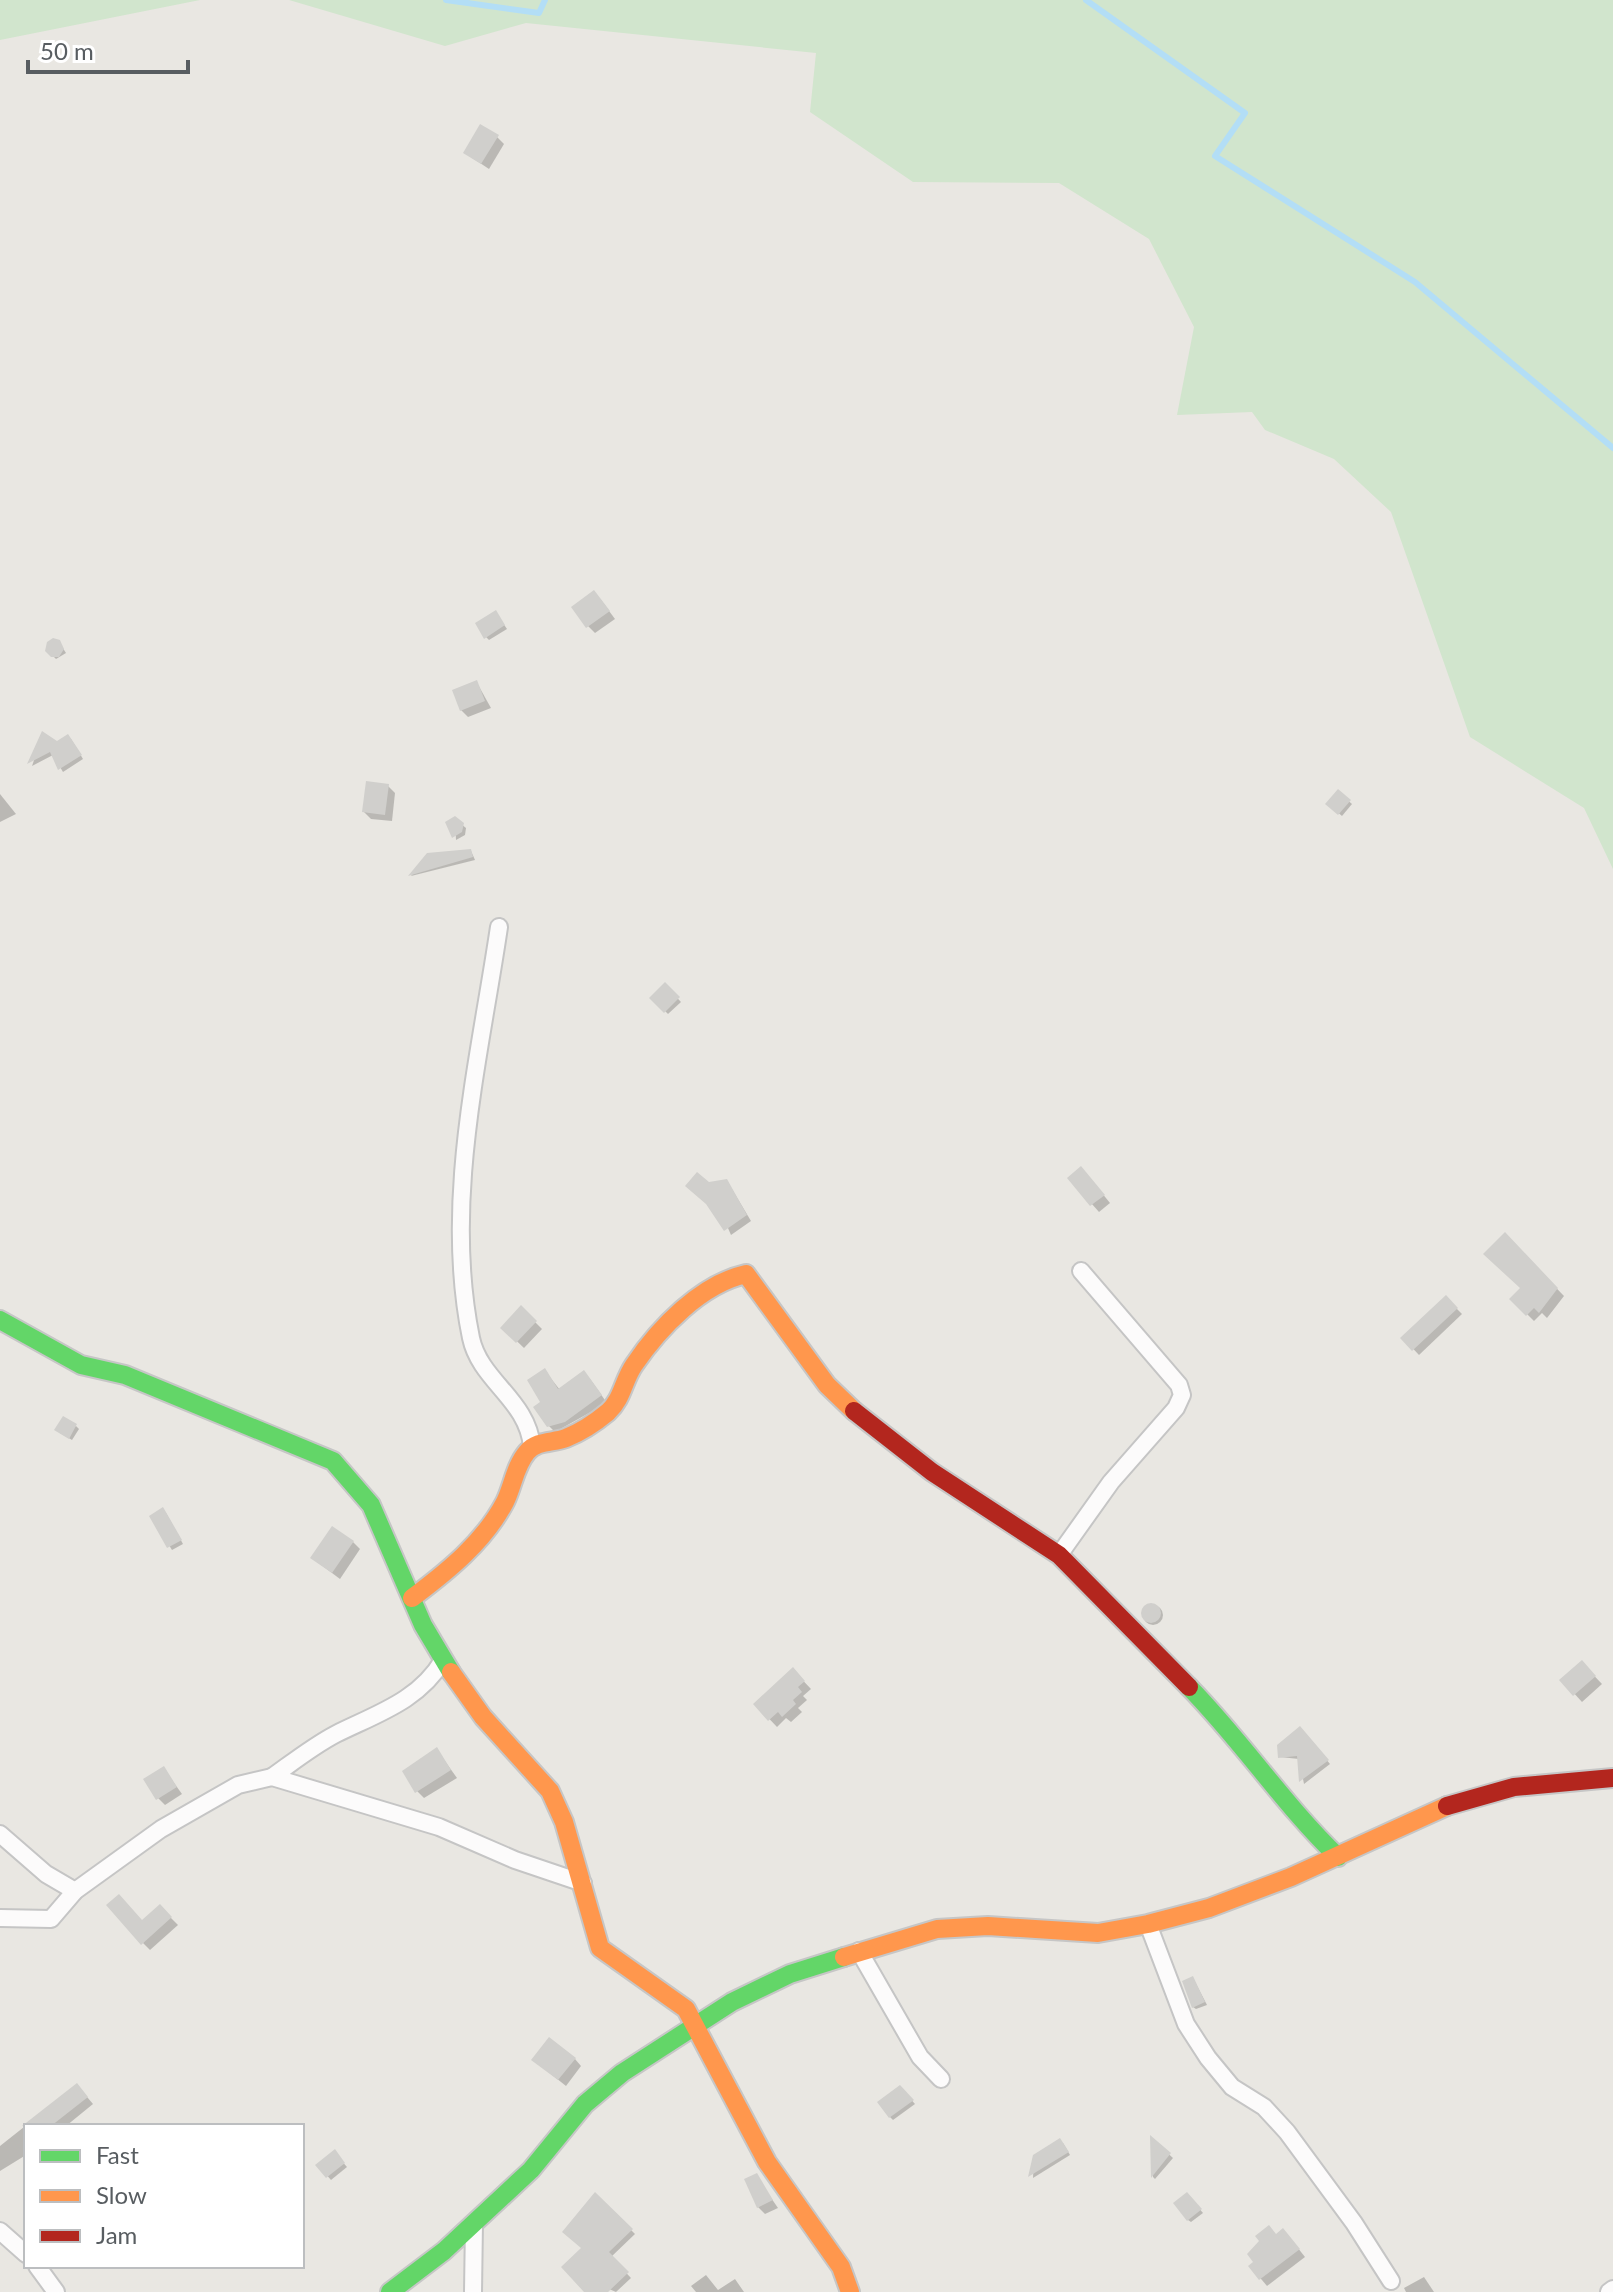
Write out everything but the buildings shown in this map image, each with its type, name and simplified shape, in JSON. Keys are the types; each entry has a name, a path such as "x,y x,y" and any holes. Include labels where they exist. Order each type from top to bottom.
{"street":[{"path":"499,927 460,1187 462,1254 475,1349 524,1414 530,1428 532,1447"},
{"path":"1059,1555 1111,1482 1176,1408 1182,1395 1179,1385 1081,1271"},
{"path":"412,1598 446,1572 475,1542 504,1504 523,1457 532,1447 567,1438 608,1410 620,1399 634,1365 686,1309 724,1281 746,1274 827,1385 868,1425 932,1472 1059,1555 1220,1719 1308,1828 1338,1857"},
{"path":"0,1320 81,1365 125,1375 333,1461 371,1505 443,1660 483,1717 550,1791 564,1822 600,1948 686,2009 767,2162 841,2267 850,2292"},
{"path":"0,1918 51,1919 75,1891 201,1804 238,1785 272,1777 312,1748 418,1692 433,1677 443,1660"},
{"path":"272,1777 459,1833 515,1860 583,1883"},
{"path":"390,2292 474,2223 531,2170 585,2104 622,2073 732,2002 790,1974 937,1929 988,1926 1098,1933 1148,1924 1209,1908 1338,1857 1439,1808 1514,1787 1613,1778"},
{"path":"0,1834 46,1874 75,1891"},
{"path":"1148,1924 1186,2024 1208,2058 1232,2087 1264,2107 1287,2132 1354,2223 1391,2281"},
{"path":"859,1951 920,2057 941,2079"},
{"path":"473,2292 474,2223"},
{"path":"0,2231 24,2252"},
{"path":"38,2268 56,2292"}],"green space":[{"path":"0,0 200,0 0,40"},
{"path":"289,0 1613,0 1613,869 1584,808 1470,737 1391,512 1334,459 1265,430 1252,412 1177,415 1194,327 1149,239 1059,183 913,182 810,112 816,53 526,23 445,46"}],"waterway":[{"path":"446,0 539,13 545,0"},
{"path":"1086,0 1245,113 1215,156 1415,282 1613,448"}],"traffic: fast":[{"path":"0,1320 81,1365 125,1375 333,1461 371,1505 423,1625 451,1672"},
{"path":"1189,1687 1338,1857"},
{"path":"390,2292 444,2251 531,2170 585,2104 622,2073 732,2002 790,1974 844,1957"}],"traffic: slow":[{"path":"412,1598 452,1566 487,1530 505,1502 527,1452 540,1444 572,1436 608,1412 617,1401 634,1365 656,1337 697,1297 729,1279 746,1274 827,1385 854,1411"},
{"path":"451,1672 483,1717 550,1791 564,1822 600,1948 686,2009 767,2162 841,2267 850,2292"},
{"path":"844,1957 937,1929 988,1926 1098,1933 1148,1924 1209,1908 1291,1877 1447,1806"}],"traffic: jam":[{"path":"854,1411 932,1472 1059,1555 1189,1687"},
{"path":"1447,1806 1514,1787 1613,1778"}]}
